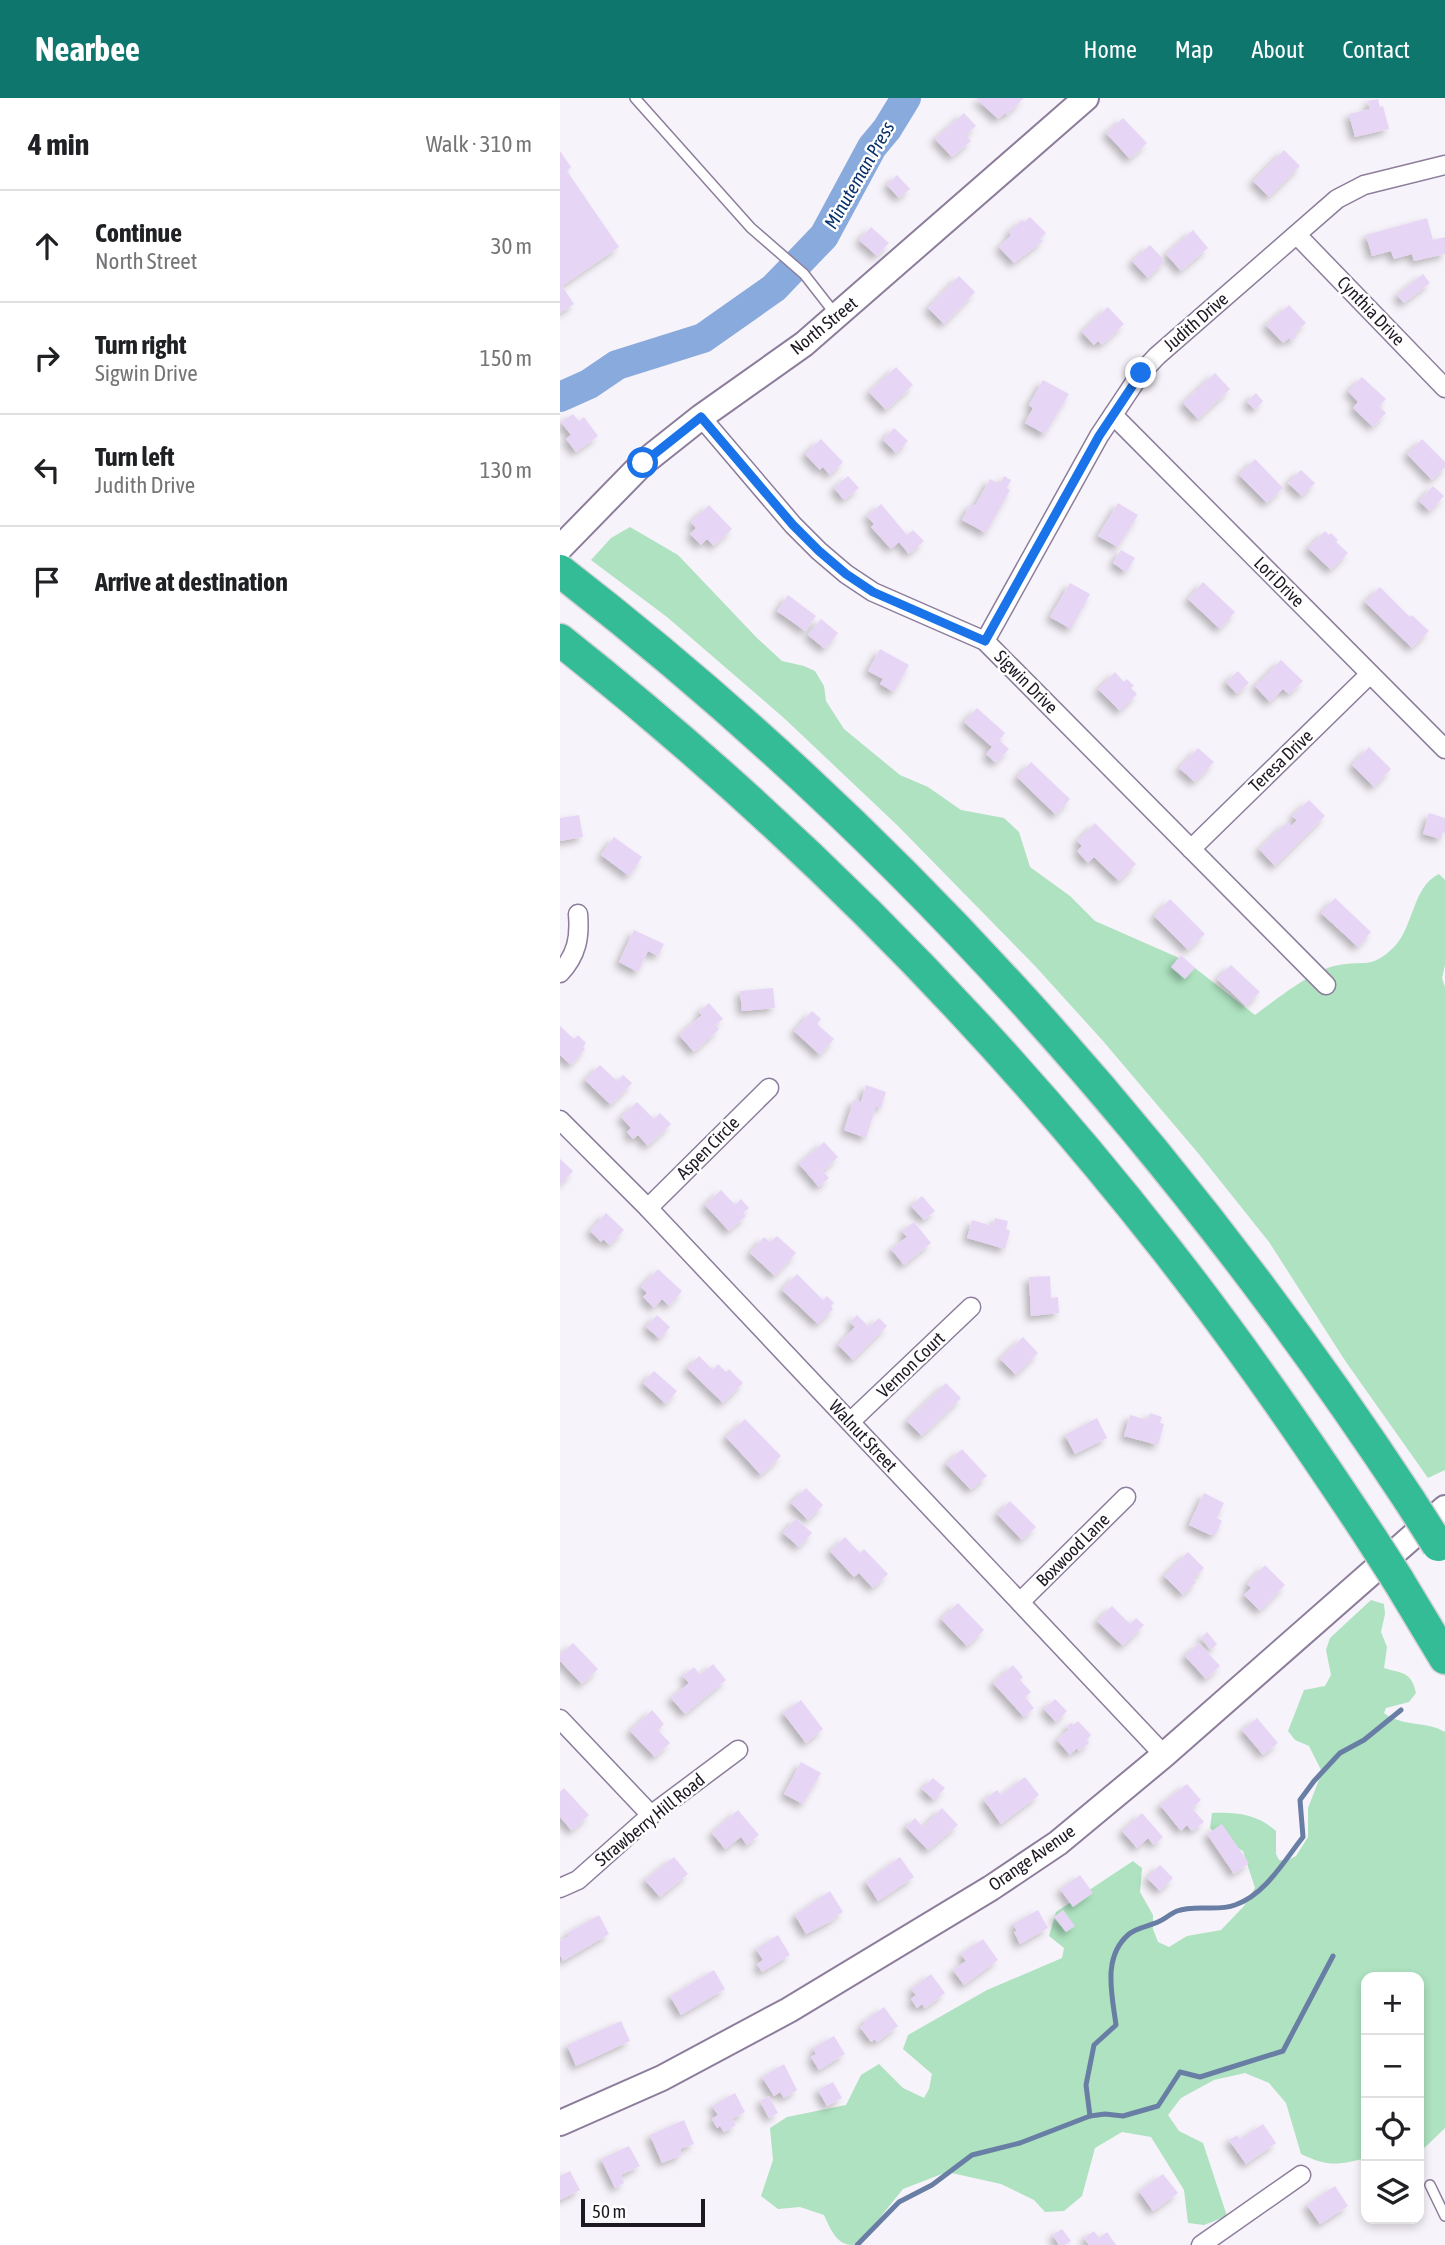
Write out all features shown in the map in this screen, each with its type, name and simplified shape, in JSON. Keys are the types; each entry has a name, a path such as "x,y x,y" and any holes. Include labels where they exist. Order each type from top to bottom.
{"highway":[{"path":"561,564 827,800 942,913 1032,1009 1142,1136 1224,1238 1317,1364 1442,1550"},
{"path":"560,640 659,721 796,843 884,929 993,1044 1097,1164 1182,1269 1280,1403 1371,1538 1445,1658"}],"main road":[{"name":"North Street","path":"561,564 643,463 837,317 1086,98"},
{"name":"Orange Avenue","path":"560,2123 662,2078 789,2010 991,1888 1058,1843 1164,1755 1445,1507"}],"street":[{"name":"Judith Drive","path":"985,641 1128,390 1157,356 1337,199 1364,185 1445,165"},
{"name":"Cynthia Drive","path":"1297,235 1445,388"},
{"name":"Lori Drive","path":"1113,415 1445,749"},
{"name":"Sigwin Drive","path":"701,417 793,525 846,574 873,592 985,641 1326,985"},
{"name":"Teresa Drive","path":"1191,849 1370,674"},
{"path":"560,973 568,964 580,937 578,914"},
{"name":"Aspen Circle","path":"648,1208 769,1088"},
{"name":"Walnut Street","path":"560,1120 648,1208 1164,1755"},
{"name":"Vernon Court","path":"850,1423 971,1307"},
{"name":"Boxwood Lane","path":"1020,1602 1126,1497"},
{"path":"560,1719 651,1815"},
{"name":"Strawberry Hill Road","path":"560,1888 578,1880 651,1815 738,1750"},
{"path":"1201,2245 1301,2175"}],"lane":[{"path":"635,98 751,228 804,274 837,317"},
{"path":"1430,2185 1445,2216"}],"green space":[{"path":"630,527 678,555 782,661 815,671 824,686 826,701 844,729 900,775 928,787 961,810 1004,818 1019,832 1030,867 1070,896 1095,921 1186,961 1255,1015 1293,987 1325,969 1344,964 1372,962 1386,954 1401,939 1423,888 1439,874 1445,880 1445,965 1442,978 1445,987 1445,1470 1428,1478 1346,1362 1269,1242 1198,1153 1036,967 897,825 785,719 667,617 591,560 611,538"},
{"path":"1371,1600 1384,1604 1381,1632 1387,1647 1384,1668 1409,1677 1416,1693 1409,1702 1386,1708 1384,1713 1399,1720 1445,1732 1445,2128 1424,2148 1424,1972 1361,1972 1361,2159 1333,2164 1301,2154 1286,2103 1269,2083 1245,2073 1214,2080 1181,2098 1168,2115 1179,2131 1203,2143 1227,2216 1204,2225 1188,2223 1184,2190 1151,2137 1122,2132 1095,2148 1082,2196 1064,2211 1045,2212 1034,2200 1001,2184 947,2172 903,2189 870,2230 853,2245 838,2239 824,2215 800,2207 778,2209 761,2196 773,2160 770,2128 787,2117 846,2105 861,2075 879,2064 903,2088 924,2098 932,2074 903,2049 908,2035 987,1990 1062,1958 1064,1948 1049,1936 1056,1912 1133,1861 1142,1868 1140,1892 1153,1915 1153,1929 1158,1942 1169,1947 1187,1936 1221,1930 1244,1906 1255,1888 1243,1851 1220,1838 1210,1828 1212,1813 1238,1814 1262,1821 1276,1831 1276,1854 1279,1860 1286,1861 1296,1856 1308,1837 1308,1808 1322,1772 1309,1746 1295,1740 1288,1731 1304,1690 1325,1686 1331,1675 1326,1650 1330,1638"}],"building":[{"path":"976,98 1024,98 1007,115 1005,113 998,119"},
{"path":"1378,99 1380,107 1383,106 1389,129 1355,137 1349,114 1370,109 1368,101"},
{"path":"964,113 976,126 966,135 971,141 952,157 935,139"},
{"path":"1123,118 1147,143 1130,159 1106,133"},
{"path":"1284,150 1300,166 1269,197 1253,181"},
{"path":"560,151 571,167 567,171 619,247 562,286 574,304 560,313"},
{"path":"897,175 910,189 899,198 887,185"},
{"path":"1030,217 1046,233 1040,239 1043,241 1014,263 999,247 1011,235 1009,232 1022,220 1024,222"},
{"path":"1427,218 1433,240 1445,237 1445,254 1414,261 1412,254 1394,259 1391,251 1372,256 1366,235"},
{"path":"871,227 889,243 877,256 859,240"},
{"path":"1193,230 1208,248 1181,271 1166,254"},
{"path":"1150,245 1165,261 1148,278 1132,261"},
{"path":"1423,274 1430,283 1404,303 1397,295"},
{"path":"959,276 975,292 944,324 928,308"},
{"path":"1289,305 1306,323 1294,333 1297,336 1292,341 1289,338 1283,343 1266,325"},
{"path":"1108,307 1124,324 1102,345 1098,341 1094,345 1082,332"},
{"path":"896,367 913,385 886,410 869,392"},
{"path":"1215,373 1230,389 1198,419 1183,403"},
{"path":"1362,377 1386,399 1379,406 1386,413 1373,427 1353,408 1358,402 1348,391"},
{"path":"1043,380 1069,394 1045,434 1025,423 1033,408 1029,405"},
{"path":"1256,393 1263,401 1255,410 1247,402"},
{"path":"573,414 579,421 584,417 598,436 576,452 566,439 571,435 561,422"},
{"path":"894,428 908,441 896,453 883,440"},
{"path":"821,439 843,462 830,475 823,467 820,470 805,454"},
{"path":"1422,439 1445,462 1445,467 1432,480 1407,454"},
{"path":"1255,459 1283,488 1267,503 1239,475"},
{"path":"1301,470 1315,483 1302,496 1288,483"},
{"path":"848,476 859,488 844,500 834,488"},
{"path":"1004,476 1011,480 1007,488 1010,490 986,533 962,520 971,504 975,506 990,479 1000,484"},
{"path":"1433,486 1444,496 1430,511 1419,501"},
{"path":"1118,503 1138,515 1118,547 1098,536"},
{"path":"881,504 907,535 913,530 924,541 909,554 899,542 891,549 871,527 874,524 867,516"},
{"path":"709,505 732,529 714,546 707,539 701,545 690,534 696,528 691,522"},
{"path":"1325,531 1329,535 1331,533 1348,553 1331,570 1308,548"},
{"path":"1121,550 1135,558 1126,572 1113,563"},
{"path":"1203,582 1235,612 1220,629 1188,599"},
{"path":"1070,583 1090,594 1071,629 1050,617"},
{"path":"1380,587 1410,617 1412,615 1429,631 1412,648 1365,602"},
{"path":"788,595 816,616 805,631 777,611"},
{"path":"821,619 838,633 825,649 808,635"},
{"path":"880,649 909,665 894,692 880,684 883,679 868,671"},
{"path":"1281,660 1303,681 1289,694 1283,689 1270,702 1255,686"},
{"path":"1238,671 1249,683 1237,694 1226,682"},
{"path":"1115,672 1124,682 1127,679 1134,686 1131,688 1137,694 1120,711 1098,689"},
{"path":"977,708 1005,733 999,740 1009,749 996,763 986,754 992,747 964,722"},
{"path":"1369,747 1391,769 1374,787 1352,765"},
{"path":"1198,748 1214,762 1195,782 1179,768"},
{"path":"1031,762 1070,799 1056,815 1017,777"},
{"path":"1309,800 1325,816 1275,866 1259,849 1287,822 1291,826 1297,820 1292,816"},
{"path":"1429,813 1445,818 1445,833 1443,832 1441,839 1423,834"},
{"path":"579,815 583,837 560,841 560,818"},
{"path":"1095,823 1136,864 1119,881 1094,857 1088,863 1077,851 1082,846 1077,841"},
{"path":"614,837 642,857 629,876 601,855"},
{"path":"1335,898 1371,932 1358,947 1321,913"},
{"path":"1170,899 1205,934 1188,950 1154,916"},
{"path":"634,930 664,944 658,956 648,951 638,972 619,962"},
{"path":"1181,955 1195,968 1185,979 1171,967"},
{"path":"1231,965 1260,992 1246,1006 1217,979"},
{"path":"773,988 775,1008 742,1011 740,991"},
{"path":"709,1003 723,1019 715,1025 719,1029 694,1052 679,1035 702,1015 699,1012"},
{"path":"812,1011 821,1019 817,1024 834,1039 820,1055 794,1031"},
{"path":"560,1026 574,1039 578,1035 586,1043 583,1047 585,1049 571,1065 560,1055"},
{"path":"600,1065 617,1081 623,1075 632,1083 611,1105 585,1080"},
{"path":"866,1085 886,1092 881,1108 876,1106 866,1138 844,1130 854,1099 861,1102"},
{"path":"637,1102 654,1119 660,1113 671,1124 648,1146 638,1135 633,1139 627,1132 631,1128 621,1117"},
{"path":"824,1142 838,1157 823,1171 829,1178 819,1187 799,1164"},
{"path":"560,1159 573,1171 560,1185"},
{"path":"721,1190 735,1205 741,1199 749,1208 743,1213 746,1216 729,1231 705,1205"},
{"path":"922,1196 935,1211 924,1220 911,1206"},
{"path":"606,1213 624,1230 610,1245 603,1239 601,1242 590,1231"},
{"path":"995,1218 1008,1221 1006,1229 1010,1231 1005,1249 967,1238 972,1220 993,1226"},
{"path":"914,1222 931,1243 904,1265 891,1249 907,1237 902,1231"},
{"path":"777,1236 796,1253 775,1276 750,1253 764,1237 770,1242"},
{"path":"658,1269 682,1291 669,1306 662,1299 654,1308 643,1297 647,1293 641,1287"},
{"path":"797,1274 823,1300 827,1296 834,1303 831,1306 833,1309 818,1324 782,1290"},
{"path":"1050,1276 1051,1298 1058,1297 1059,1313 1031,1316 1029,1277"},
{"path":"657,1315 670,1327 660,1339 646,1327"},
{"path":"857,1315 869,1327 879,1318 887,1326 853,1360 838,1345 855,1327 850,1322"},
{"path":"1023,1337 1038,1353 1016,1375 1000,1359"},
{"path":"699,1356 713,1370 718,1364 726,1372 729,1369 743,1383 723,1403 687,1368"},
{"path":"654,1371 677,1391 666,1404 643,1383"},
{"path":"946,1383 961,1398 922,1436 907,1421"},
{"path":"1150,1413 1162,1417 1160,1423 1164,1424 1158,1445 1124,1436 1130,1415 1148,1420"},
{"path":"1097,1418 1107,1438 1075,1454 1065,1435"},
{"path":"745,1419 781,1456 761,1475 726,1437"},
{"path":"962,1449 987,1476 971,1490 946,1464"},
{"path":"806,1488 823,1505 808,1520 791,1503"},
{"path":"1204,1493 1224,1503 1217,1518 1222,1521 1215,1535 1189,1525"},
{"path":"1010,1501 1036,1527 1022,1540 997,1514"},
{"path":"796,1518 812,1533 799,1547 783,1533"},
{"path":"845,1537 860,1553 864,1549 888,1574 873,1588 859,1573 854,1577 830,1551"},
{"path":"1188,1552 1204,1568 1193,1579 1196,1582 1183,1595 1164,1576"},
{"path":"1265,1565 1285,1585 1260,1611 1244,1595 1251,1588 1247,1584"},
{"path":"958,1603 984,1630 967,1646 941,1619"},
{"path":"1112,1606 1130,1624 1136,1618 1144,1625 1123,1646 1097,1621"},
{"path":"1207,1632 1217,1644 1211,1650 1201,1638"},
{"path":"573,1643 598,1669 582,1684 560,1661 560,1655"},
{"path":"1199,1643 1220,1666 1206,1679 1185,1656"},
{"path":"713,1664 726,1680 685,1714 671,1698 689,1683 683,1676 694,1667 700,1675"},
{"path":"1013,1665 1023,1677 1020,1680 1031,1692 1025,1697 1034,1708 1024,1717 993,1683"},
{"path":"1055,1699 1067,1711 1056,1722 1044,1709"},
{"path":"801,1700 823,1729 806,1743 783,1713"},
{"path":"652,1710 664,1724 658,1730 670,1743 655,1757 630,1731"},
{"path":"1257,1718 1278,1743 1263,1755 1242,1730"},
{"path":"1078,1721 1091,1735 1087,1740 1089,1743 1079,1751 1077,1748 1070,1755 1057,1740 1069,1729 1067,1726"},
{"path":"801,1762 821,1773 803,1804 784,1794"},
{"path":"1025,1777 1039,1795 1001,1824 984,1800 997,1790 1001,1795"},
{"path":"933,1778 945,1788 934,1800 922,1789"},
{"path":"1187,1784 1201,1800 1192,1808 1204,1822 1192,1831 1187,1825 1181,1831 1160,1805"},
{"path":"564,1788 589,1815 572,1831 560,1817 560,1792"},
{"path":"942,1808 958,1825 928,1850 906,1827 915,1818 923,1827"},
{"path":"738,1810 759,1835 747,1845 741,1837 725,1849 712,1833"},
{"path":"1142,1813 1163,1837 1154,1845 1148,1838 1137,1848 1122,1831"},
{"path":"1222,1824 1249,1863 1234,1874 1207,1834"},
{"path":"674,1857 688,1874 660,1897 645,1880"},
{"path":"900,1857 914,1877 878,1901 866,1882"},
{"path":"1160,1865 1173,1878 1160,1891 1147,1878"},
{"path":"1080,1875 1093,1893 1073,1907 1060,1889"},
{"path":"830,1891 843,1912 806,1934 795,1915"},
{"path":"1038,1910 1048,1928 1020,1944 1013,1924"},
{"path":"1063,1910 1075,1926 1066,1932 1054,1917"},
{"path":"599,1915 609,1934 563,1961 560,1941 569,1936 567,1933"},
{"path":"778,1935 790,1955 762,1972 757,1964 763,1960 756,1949"},
{"path":"983,1939 998,1960 964,1985 953,1970 966,1961 961,1954"},
{"path":"714,1970 725,1989 681,2015 670,1996"},
{"path":"931,1974 945,1993 925,2008 922,2004 917,2008 911,1999 916,1995 911,1989"},
{"path":"884,2007 898,2026 877,2042 875,2039 871,2042 860,2027"},
{"path":"621,2021 630,2041 576,2066 567,2045"},
{"path":"834,2036 845,2054 819,2070 811,2057 816,2054 813,2048"},
{"path":"784,2064 797,2090 784,2098 780,2092 774,2096 762,2077"},
{"path":"833,2082 842,2098 827,2106 818,2090"},
{"path":"735,2093 745,2112 732,2119 736,2125 724,2132 720,2126 717,2128 712,2119 718,2115 712,2106"},
{"path":"769,2096 778,2113 769,2118 760,2101"},
{"path":"684,2120 694,2144 680,2149 682,2155 662,2163 650,2135"},
{"path":"1263,2124 1276,2143 1246,2164 1229,2140 1237,2135 1240,2139"},
{"path":"629,2146 640,2166 621,2175 624,2183 615,2188 601,2159"},
{"path":"570,2171 580,2190 560,2200 560,2176"},
{"path":"1163,2174 1178,2193 1153,2211 1139,2191"},
{"path":"1335,2186 1348,2206 1320,2224 1307,2205"},
{"path":"1062,2229 1071,2241 1059,2245 1053,2235"},
{"path":"1094,2231 1099,2238 1107,2232 1116,2245 1089,2245 1084,2238"}],"waterway":[{"name":"Minuteman Press","path":"560,397 589,384 617,365 703,338 774,288 824,236 872,147 906,98"},
{"path":"857,2245 899,2202 932,2185 972,2155 1020,2143 1090,2116 1086,2085 1094,2045 1116,2025 1111,1976 1115,1954 1121,1943 1132,1932 1177,1911 1228,1907 1256,1894 1303,1837 1300,1800 1314,1781 1340,1753 1364,1740 1401,1710"},
{"path":"1090,2116 1123,2116 1158,2106 1180,2072 1200,2077 1283,2051 1333,1956"}],"route":[{"path":"643,463 701,417 793,525 846,574 873,592 985,641 1099,436 1141,373"}]}
